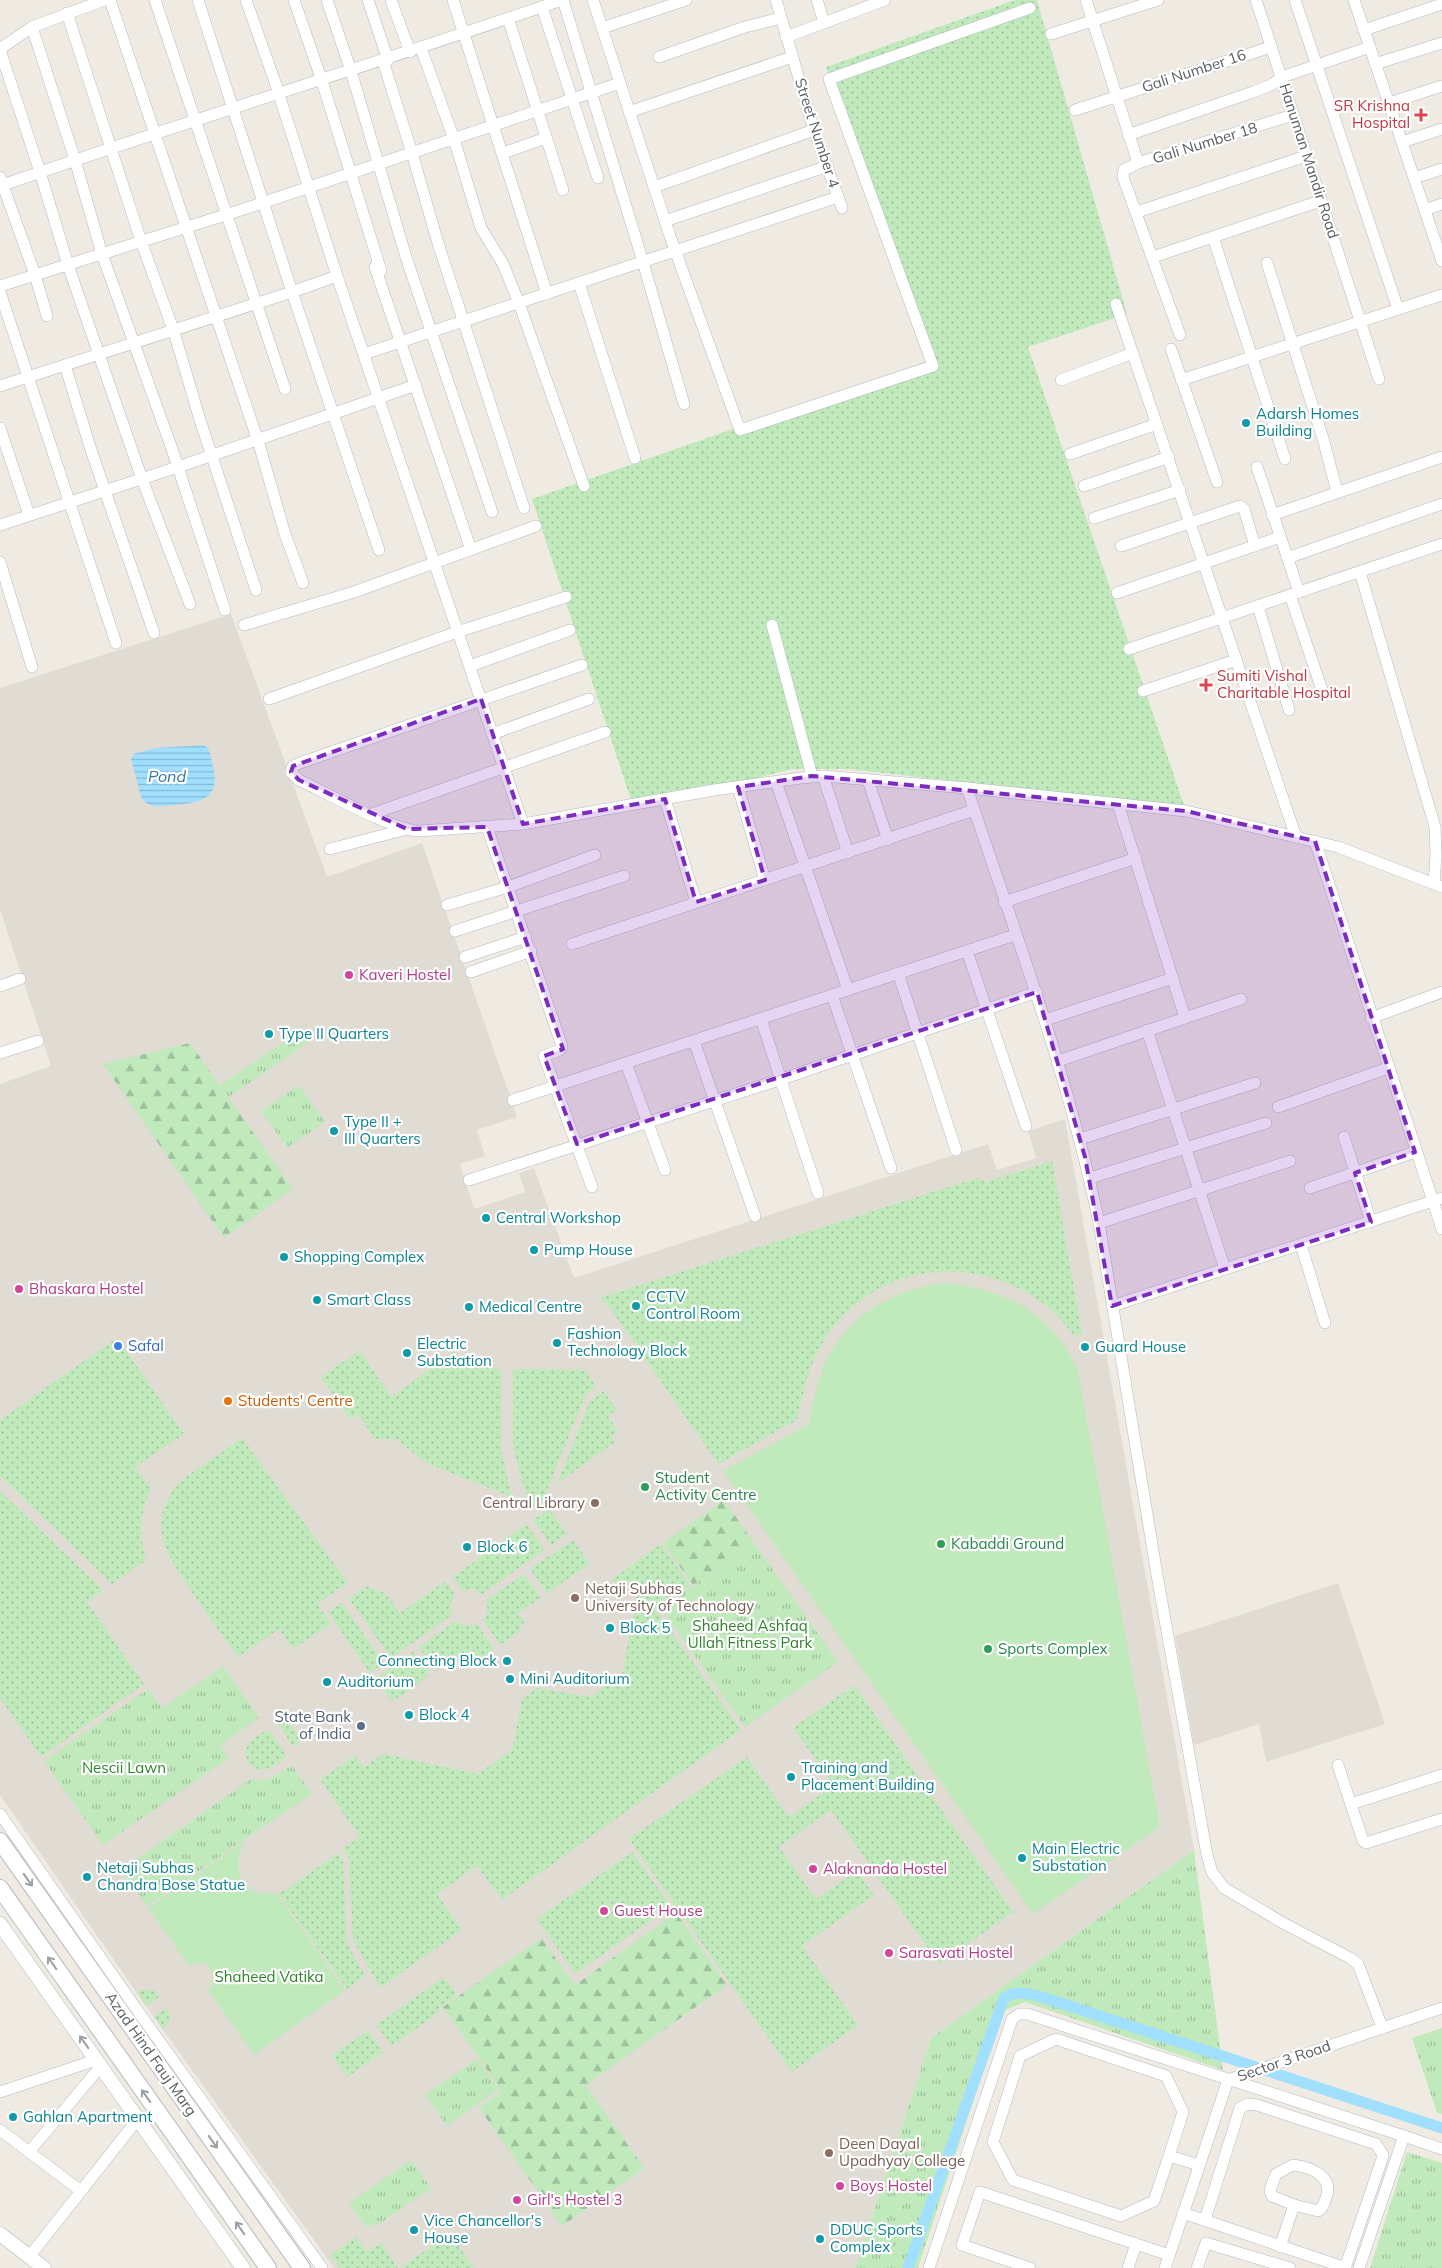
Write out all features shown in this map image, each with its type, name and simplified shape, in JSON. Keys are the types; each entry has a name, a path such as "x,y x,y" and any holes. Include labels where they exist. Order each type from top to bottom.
{"main road":[{"name":"Azad Hind Fauj Marg","path":"0,1841 302,2268"},
{"name":"Azad Hind Fauj Marg","path":"0,1888 268,2268"}],"street":[{"path":"104,0 32,27 0,50 68,265 142,479 190,604"},
{"path":"110,0 216,315 303,583"},
{"path":"155,0 285,389"},
{"path":"198,0 292,292 379,550"},
{"path":"246,0 522,824"},
{"path":"294,0 322,80 378,269 471,550"},
{"path":"327,0 351,71 430,332 492,512"},
{"path":"368,0 435,234 524,508"},
{"path":"391,0 410,52"},
{"path":"453,0 547,294"},
{"path":"47,316 35,276 1,183 410,52 562,0 644,262 684,404"},
{"path":"593,0 665,221 740,430 933,366 829,79 1030,8"},
{"path":"602,28 686,0"},
{"name":"Street Number 4","path":"676,252 840,203 814,130 776,0"},
{"path":"817,0 824,23"},
{"path":"786,38 824,23 857,5 885,0"},
{"path":"1086,0 1138,163"},
{"path":"1050,34 1158,0"},
{"name":"Hanuman Mandir Road","path":"1256,0 1320,201 1362,321 1379,379"},
{"path":"1295,0 1398,309"},
{"path":"1354,0 1442,258"},
{"path":"1364,30 1442,2"},
{"path":"542,7 598,178"},
{"path":"67,13 141,241 174,330 256,590"},
{"path":"508,18 563,190"},
{"path":"659,57 745,27 781,18"},
{"path":"32,27 75,160 102,254 178,467 225,610"},
{"path":"1376,64 1442,43"},
{"name":"Gali Number 16","path":"1075,110 1271,46"},
{"path":"1128,135 1266,88 1282,77 1370,47"},
{"path":"421,48 454,139 481,228 503,264 519,303 584,486"},
{"path":"629,112 792,57"},
{"path":"0,286 263,203 620,83"},
{"path":"1389,103 1442,86"},
{"name":"Gali Number 18","path":"1137,212 1123,177 1126,168 1293,115"},
{"path":"1402,142 1442,129"},
{"path":"654,187 814,130"},
{"path":"503,153 546,138"},
{"path":"1180,335 1137,212 1306,156"},
{"path":"665,221 828,166"},
{"path":"1414,178 1442,169"},
{"path":"1153,257 1320,201"},
{"path":"1425,210 1442,204"},
{"path":"1213,237 1285,459"},
{"path":"364,354 676,252"},
{"path":"1267,262 1337,492"},
{"path":"0,386 337,276"},
{"path":"579,283 635,458"},
{"path":"0,292 116,643"},
{"path":"1181,380 1442,294"},
{"path":"1116,304 1296,836"},
{"path":"1171,348 1217,482"},
{"path":"1061,380 1133,353"},
{"path":"65,365 154,633"},
{"path":"0,525 333,415 416,385"},
{"path":"1070,454 1157,424"},
{"path":"0,428 28,515"},
{"path":"1272,515 1442,456"},
{"path":"1084,486 1168,457"},
{"path":"1257,466 1287,558 1294,594 1323,693"},
{"path":"1094,518 1180,490"},
{"path":"1287,558 1442,504"},
{"path":"1121,546 1240,506 1244,509 1255,546"},
{"path":"244,625 354,592 536,526"},
{"path":"1118,593 1280,538"},
{"path":"1129,649 1442,544"},
{"path":"0,562 3,585 32,668"},
{"path":"582,666 481,699 300,763 291,768 291,772 299,780 372,814 407,829 419,831 522,824 738,787 818,776 967,788 1186,812 1338,847 1438,886 1435,827 1360,572"},
{"path":"269,699 458,631 566,597"},
{"path":"1258,606 1289,710"},
{"path":"772,625 818,776 848,853"},
{"path":"470,666 570,630"},
{"path":"1143,691 1236,660"},
{"path":"492,734 590,699"},
{"path":"372,814 605,732"},
{"path":"868,780 888,840"},
{"path":"776,782 848,990"},
{"path":"738,787 765,880"},
{"path":"967,788 1004,902 1037,992 1090,1178 1157,1576 1207,1855 1212,1872 1224,1888 1358,1964 1382,2027"},
{"path":"664,799 696,902"},
{"path":"1118,804 1185,1018"},
{"path":"572,944 974,810"},
{"path":"488,826 562,1046 560,1050 544,1056 592,1187"},
{"path":"330,849 407,829"},
{"path":"1315,841 1416,1152 1438,1199 1442,1229"},
{"path":"447,905 508,887 595,855"},
{"path":"1004,902 1136,858"},
{"path":"455,932 624,876"},
{"path":"513,1100 1015,934"},
{"path":"465,957 526,937"},
{"path":"471,972 531,951"},
{"path":"967,951 1026,1126"},
{"path":"898,973 956,1150"},
{"path":"1045,1020 1173,978"},
{"path":"0,986 20,980"},
{"path":"468,1180 782,1079 1037,992"},
{"path":"1372,1018 1442,992"},
{"path":"832,995 890,1168"},
{"path":"1058,1061 1241,999"},
{"path":"761,1019 818,1193"},
{"path":"1147,1030 1225,1269"},
{"path":"0,1053 38,1041"},
{"path":"694,1041 755,1216"},
{"path":"626,1063 665,1170"},
{"path":"1278,1107 1388,1068"},
{"path":"1080,1139 1255,1083"},
{"path":"1090,1178 1266,1123"},
{"path":"1344,1137 1371,1222"},
{"path":"1310,1188 1416,1152"},
{"path":"1099,1223 1290,1161"},
{"path":"1112,1306 1438,1199"},
{"path":"1301,1245 1325,1323"},
{"path":"1338,1765 1366,1843 1442,1819"},
{"path":"1351,1804 1442,1775"},
{"path":"0,1814 142,2017 322,2268"},
{"path":"0,1924 243,2268"},
{"name":"Sector 3 Road","path":"1165,2268 1228,2080 1442,2008"},
{"path":"929,2268 1012,2019 1019,2014 1027,2014 1442,2149"},
{"path":"1056,2039 1166,2076 1183,2112 1169,2156 1154,2201 1120,2216 1013,2180 993,2142 1020,2056 1056,2039"},
{"path":"0,2092 98,2063"},
{"path":"29,2152 98,2063"},
{"path":"1183,2213 1346,2268 1383,2155 1376,2144 1257,2105 1248,2104 1240,2108 1204,2220"},
{"path":"29,2257 138,2119"},
{"path":"0,2130 81,2191"},
{"path":"1359,2268 1404,2136"},
{"path":"1169,2156 1199,2165"},
{"path":"1297,2165 1315,2171 1328,2183 1330,2189 1322,2209 1318,2211 1294,2206 1272,2196 1270,2190 1276,2174 1297,2165"},
{"path":"1030,2268 962,2245 980,2192 1169,2255"},
{"path":"1280,2247 1294,2206"},
{"path":"0,2234 44,2268"},
{"path":"1197,2268 1206,2243 1290,2268"},
{"path":"1128,2268 1136,2244"}],"highlighted area":[{"path":"481,699 523,824 665,799 696,902 765,880 738,787 812,776 1186,811 1315,841 1415,1152 1355,1173 1371,1222 1112,1306 1085,1157 1037,992 577,1144 544,1056 563,1049 487,827 407,829 299,780 291,772 293,766"}],"shaded area":[{"name":"Netaji Subhas University of Technology","path":"231,614 327,877 422,843 517,1117 477,1130 485,1156 460,1164 474,1209 525,1192 519,1173 534,1168 574,1278 988,1144 997,1170 1036,1158 1028,1131 1065,1119 1194,1850 931,2038 855,2268 334,2268 136,1992 0,1795 0,1084 51,1066 0,909 0,688"},
{"path":"1338,1583 1385,1724 1266,1762 1259,1724 1194,1745 1175,1636"}],"green space":[{"path":"1015,0 1037,0 1127,314 1028,347 1185,808 849,769 792,769 634,809 532,499 931,360 826,67"},
{"path":"300,1031 309,1042 229,1097 220,1085"},
{"path":"190,1043 293,1189 224,1238 103,1064"},
{"path":"299,1085 325,1122 287,1148 261,1111"},
{"path":"1052,1161 1082,1335 1075,1336 1040,1301 1010,1284 979,1275 948,1271 917,1275 888,1284 861,1300 837,1323 818,1351 808,1376 797,1420 718,1464 610,1308 599,1298 977,1178 986,1182"},
{"name":"Sports Complex","path":"942,1283 964,1285 985,1290 1005,1297 1024,1307 1041,1319 1056,1334 1068,1351 1078,1371 1160,1827 1033,1914 723,1471 808,1425 818,1383 828,1357 852,1325 867,1312 884,1301 902,1293"},
{"path":"117,1338 184,1434 135,1467 151,1489 144,1507 141,1524 146,1560 112,1584 0,1476 0,1420"},
{"path":"359,1351 392,1397 453,1352 470,1362 501,1370 501,1450 512,1497 426,1463 396,1439 375,1439 358,1414 350,1419 321,1377"},
{"path":"513,1369 585,1370 596,1387 586,1394 543,1500 530,1509 513,1448"},
{"path":"604,1391 617,1410 608,1416 618,1431 611,1436 615,1442 556,1486 590,1401"},
{"path":"242,1438 348,1583 317,1604 331,1624 293,1649 279,1629 238,1657 176,1568 163,1539 161,1525 163,1510 170,1495 183,1479"},
{"path":"0,1491 103,1590 87,1602 144,1684 41,1757 0,1698"},
{"path":"724,1500 754,1543 693,1585 663,1543"},
{"path":"549,1509 567,1534 551,1545 533,1520"},
{"path":"526,1524 545,1550 482,1594 473,1589 462,1591 453,1577"},
{"path":"573,1540 590,1564 547,1593 530,1569"},
{"name":"Shaheed Ashfaq Ullah Fitness Park","path":"754,1543 838,1662 745,1727 661,1608"},
{"path":"661,1544 690,1585 656,1610 741,1730 502,1900 477,1866 437,1894 462,1930 380,1988 353,1940 349,1859 343,1849 360,1837 320,1780 355,1755 364,1767 383,1754 478,1774 512,1750 522,1699 537,1688 590,1697 622,1676 638,1586 610,1581"},
{"path":"524,1574 541,1598 518,1613 525,1622 519,1626 522,1630 500,1645 483,1620 488,1611 486,1600"},
{"path":"446,1581 455,1595 450,1606 452,1615 391,1658 349,1599 366,1586 385,1593 400,1613"},
{"path":"342,1603 384,1663 370,1673 328,1612"},
{"path":"456,1621 466,1626 477,1624 494,1649 471,1666 467,1660 463,1663 457,1656 436,1671 419,1647"},
{"path":"413,1652 430,1675 392,1702 375,1679"},
{"name":"Nescii Lawn","path":"223,1666 259,1718 220,1745 229,1758 103,1845 44,1761 148,1689 162,1708"},
{"path":"854,1685 1013,1912 939,1964 831,1810 779,1847 816,1899 857,1871 874,1895 802,1946 858,2025 792,2072 629,1839 747,1757 789,1817 834,1785 793,1728"},
{"path":"284,1723 296,1731 299,1738 297,1746 292,1745 281,1728 280,1725"},
{"path":"265,1731 271,1732 286,1757 271,1768 259,1770 248,1764 245,1750 252,1740"},
{"path":"293,1767 312,1794 147,1906 121,1870 251,1779 266,1780 287,1768"},
{"name":"Shaheed Vatika","path":"245,1841 239,1862 239,1872 242,1880 254,1891 276,1893 345,1990 254,2055 207,1989 213,1985 210,1982 215,1977 204,1961 197,1965 195,1962 189,1966 148,1908"},
{"path":"1194,1850 1223,2070 1025,2002 1003,2011 918,2268 855,2268 931,2038"},
{"path":"632,1852 671,1906 575,1974 537,1919"},
{"path":"338,1853 343,1862 347,1943 365,1976 347,1989 278,1893 286,1890"},
{"path":"676,1913 727,1985 586,2085 644,2168 562,2226 479,2108 502,2091 443,2007 541,1938 575,1985"},
{"path":"444,1977 457,1995 439,2008 441,2011 392,2046 376,2025"},
{"path":"145,1989 155,1991 159,1997 146,2006 138,1993"},
{"path":"167,2008 171,2019 163,2029 154,2017"},
{"path":"1442,2028 1442,2114 1437,2113 1412,2038"},
{"path":"368,2031 383,2052 347,2077 332,2055"},
{"path":"477,2059 499,2089 447,2126 425,2095"},
{"path":"1407,2152 1442,2163 1442,2268 1370,2268"},
{"path":"411,2160 431,2188 379,2224 366,2227 349,2203"},
{"path":"450,2234 474,2268 400,2268"},
{"path":"356,2237 367,2252 381,2243 398,2268 339,2268 330,2255"}],"water":[{"name":"Pond","path":"204,745 210,752 215,783 209,796 196,802 162,806 150,805 142,800 131,759 133,754 155,748"}],"waterway":[{"path":"908,2268 1004,1998 1009,1995 1023,1993 1042,1997 1442,2128"}],"place":[{"name":"SR Krishna Hospital","path":"1421,115"},
{"name":"Adarsh Homes Building","path":"1246,423"},
{"name":"Sumiti Vishal Charitable Hospital","path":"1206,685"},
{"name":"Kaveri Hostel","path":"349,975"},
{"name":"Type II Quarters","path":"269,1034"},
{"name":"Type II + III Quarters","path":"334,1131"},
{"name":"Central Workshop","path":"486,1218"},
{"name":"Pump House","path":"534,1250"},
{"name":"Shopping Complex","path":"284,1257"},
{"name":"Bhaskara Hostel","path":"19,1289"},
{"name":"Smart Class","path":"317,1300"},
{"name":"CCTV Control Room","path":"636,1306"},
{"name":"Medical Centre","path":"469,1307"},
{"name":"Fashion Technology Block","path":"557,1343"},
{"name":"Safal","path":"118,1346"},
{"name":"Guard House","path":"1085,1347"},
{"name":"Electric Substation","path":"407,1353"},
{"name":"Students' Centre","path":"228,1401"},
{"name":"Student Activity Centre","path":"645,1487"},
{"name":"Central Library","path":"595,1503"},
{"name":"Kabaddi Ground","path":"941,1544"},
{"name":"Block 6","path":"467,1547"},
{"name":"Netaji Subhas University of Technology","path":"575,1598"},
{"name":"Block 5","path":"610,1628"},
{"name":"Sports Complex","path":"988,1649"},
{"name":"Connecting Block","path":"507,1661"},
{"name":"Mini Auditorium","path":"510,1679"},
{"name":"Auditorium","path":"327,1682"},
{"name":"Block 4","path":"409,1715"},
{"name":"State Bank of India","path":"361,1726"},
{"name":"Training and Placement Building","path":"791,1777"},
{"name":"Main Electric Substation","path":"1022,1858"},
{"name":"Alaknanda Hostel","path":"813,1869"},
{"name":"Netaji Subhas Chandra Bose Statue","path":"87,1877"},
{"name":"Guest House","path":"604,1911"},
{"name":"Sarasvati Hostel","path":"889,1953"},
{"name":"Gahlan Apartment","path":"13,2117"},
{"name":"Deen Dayal Upadhyay College","path":"829,2153"},
{"name":"Boys Hostel","path":"840,2186"},
{"name":"Girl's Hostel 3","path":"517,2200"},
{"name":"Vice Chancellor's House","path":"414,2230"},
{"name":"DDUC Sports Complex","path":"820,2239"}]}
